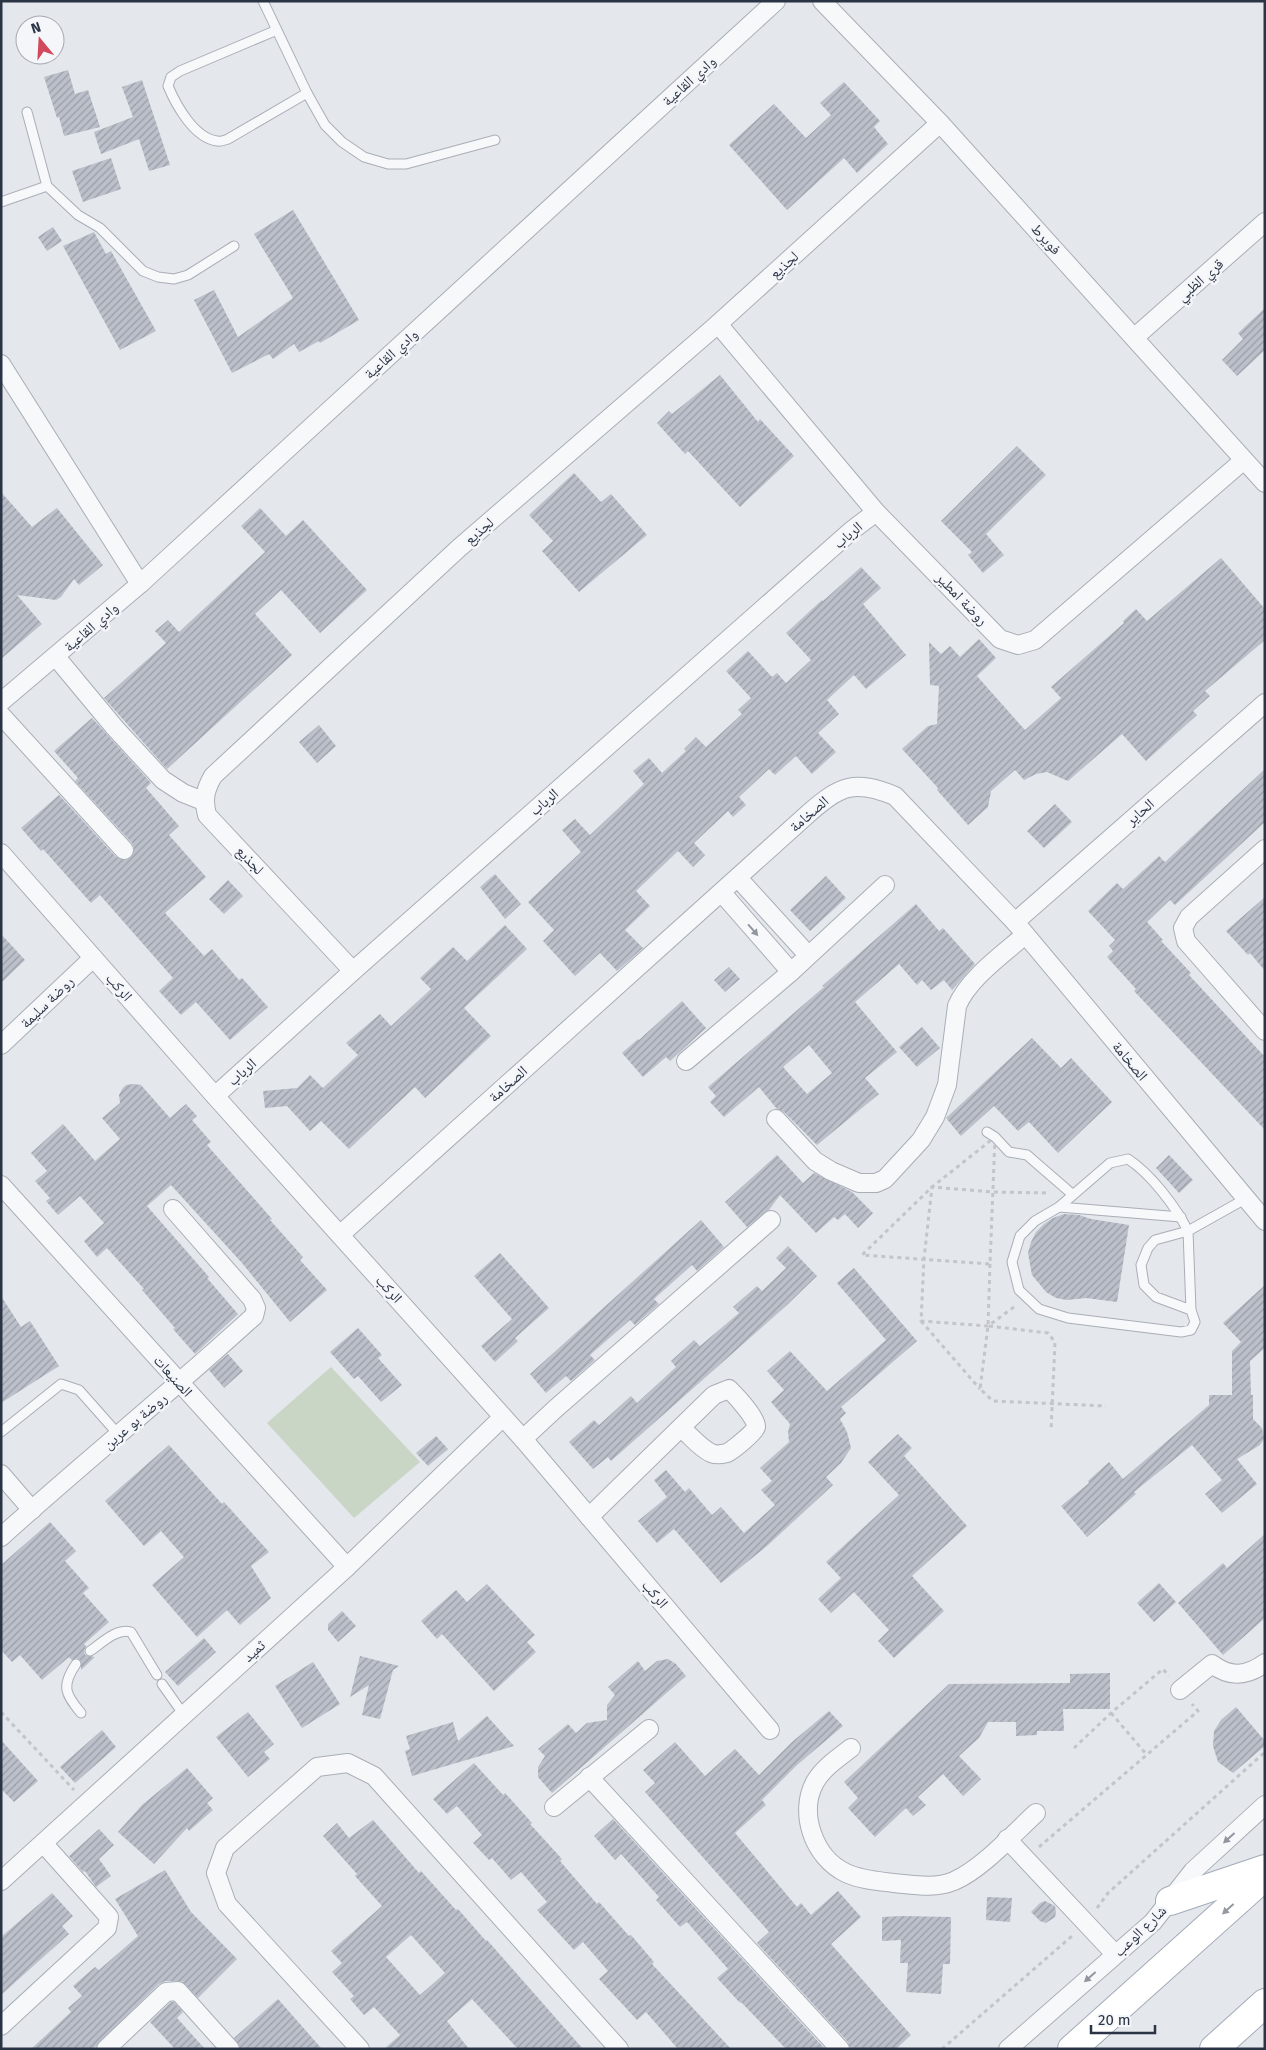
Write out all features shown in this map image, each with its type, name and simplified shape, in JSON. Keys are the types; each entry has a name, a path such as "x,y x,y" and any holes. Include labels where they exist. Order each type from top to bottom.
{"main road":[{"path":"1170,1901 1265,1869"},
{"path":"1072,2049 1265,1876"},
{"path":"1214,2049 1265,2003"}],"street":[{"name":"وادي القاعية","path":"1,702 140,584 776,1"},
{"name":"فويرط","path":"822,1 940,123 1265,483"},
{"name":"لجذيع","path":"353,970 207,815 203,802 206,790 213,776 459,548 718,324 940,123"},
{"name":"قري الظبي","path":"1135,337 1265,222"},
{"name":"روضة امطير","path":"718,324 876,512 1000,640 1018,645 1034,640 1244,460"},
{"path":"1,364 140,584"},
{"name":"الرباب","path":"215,1096 353,970 851,531 876,512"},
{"path":"56,657 115,728 163,780 183,793 203,802"},
{"name":"الحاير","path":"776,1118 815,1161 831,1172 859,1183 876,1183 885,1179 921,1140 936,1117 947,1085 955,1015 962,995 993,963 1020,928 1265,703"},
{"path":"1,715 124,850"},
{"name":"الصخامة","path":"341,1234 830,795 848,788 864,787 878,789 895,796 1020,928 1265,1221"},
{"path":"1265,849 1189,917 1183,928 1186,940 1265,1030"},
{"name":"الركب","path":"1,853 215,1096 341,1234 523,1439 770,1730"},
{"path":"738,878 808,955"},
{"path":"686,1061 790,972 885,885"},
{"path":"722,893 790,972"},
{"name":"روضة سليمة","path":"1,1046 93,958"},
{"name":"الصنيعات","path":"1,1185 346,1567"},
{"name":"روضة بو عرين","path":"1,1537 118,1434 180,1384 254,1316 256,1308 252,1299 173,1209"},
{"path":"523,1439 771,1220"},
{"name":"ثميد","path":"1,1881 346,1567 503,1417"},
{"path":"589,1517 680,1428"},
{"path":"1,1474 32,1510"},
{"path":"1180,1690 1212,1664 1220,1670 1238,1674 1248,1673 1265,1663"},
{"path":"554,1807 649,1729"},
{"path":"851,1748 825,1768 815,1782 809,1798 808,1816 811,1833 819,1849 830,1862 844,1872 861,1878 918,1886 942,1884 958,1879 974,1870 1036,1813"},
{"path":"360,2049 227,1904 216,1873 225,1848 317,1767 348,1763 374,1776 619,2049"},
{"path":"589,1778 840,2049"},
{"name":"شارع الوعب","path":"1008,2049 1153,1922 1193,1871 1265,1805"},
{"path":"1007,1839 1115,1954"},
{"path":"1,2026 107,1928 109,1917 43,1843"},
{"path":"106,2049 166,1992 172,1990 178,1991 230,2049"}],"lane":[{"path":"263,1 307,94 325,125 342,142 364,157 388,164 406,164 495,140"},
{"path":"277,30 180,71 171,77 168,86 175,101 200,135 218,142 228,139 307,94"},
{"path":"27,112 47,186 78,215 100,228 143,271 158,277 174,279 188,275 234,246"},
{"path":"1,202 47,186"},
{"path":"991,1134 1009,1152 1027,1155 1072,1194"},
{"path":"1128,1159 1140,1167 1181,1217 1188,1231 1191,1310 1195,1322 1191,1330 1181,1332 1068,1318 1039,1309 1019,1290 1012,1262 1020,1236 1035,1221 1058,1207 1072,1194 1110,1163 1128,1159"},
{"path":"1191,1310 1156,1297 1144,1285 1141,1264 1148,1248 1155,1240 1188,1231 1245,1199"},
{"path":"1058,1207 1181,1217"},
{"path":"1,1432 60,1384 79,1390 118,1434"},
{"path":"90,1651 118,1632 124,1630 131,1632 157,1675"},
{"path":"76,1664 65,1684 70,1700 81,1714"},
{"path":"162,1684 184,1715"}],"path":[{"path":"990,1264 862,1255 932,1187 991,1134"},
{"path":"980,1390 988,1326 993,1192 991,1134"},
{"path":"932,1187 993,1192 1072,1194"},
{"path":"932,1187 924,1259 921,1321 980,1390 993,1401 1106,1406"},
{"path":"988,1326 1027,1298"},
{"path":"921,1321 1048,1333 1055,1342 1051,1431"},
{"path":"1026,1859 1198,1711 1163,1669 1074,1748"},
{"path":"1,1712 87,1803"},
{"path":"1112,1713 1147,1756"},
{"path":"942,2049 1086,1924 1108,1893 1265,1752"}],"green space":[{"path":"331,1367 420,1462 354,1518 267,1423"}],"building":[{"path":"68,70 75,94 88,90 100,127 64,136 44,77"},
{"path":"142,80 170,165 149,171 139,139 101,154 94,132 133,117 122,87"},
{"path":"844,82 880,121 874,127 888,144 857,173 844,158 787,210 729,145 774,104 806,138 831,115 820,103"},
{"path":"111,158 121,189 83,202 72,171"},
{"path":"293,210 359,320 320,343 319,341 299,352 294,344 273,359 269,354 232,373 194,300 214,290 238,337 293,298 254,234"},
{"path":"53,227 62,241 47,251 38,237"},
{"path":"94,232 106,254 111,251 156,331 120,350 63,246"},
{"path":"1265,308 1265,350 1237,376 1222,360 1243,339 1238,333"},
{"path":"720,375 758,422 760,419 794,456 740,507 688,451 685,454 657,423 669,411 672,414"},
{"path":"1017,446 1046,475 986,534 1004,555 983,573 968,555 972,552 941,521"},
{"path":"574,473 601,502 611,494 647,535 579,592 542,551 553,541 529,515"},
{"path":"1,492 32,527 57,508 103,565 79,585 74,579 61,597 56,600 17,595 42,624 1,659"},
{"path":"260,508 286,536 303,520 367,590 320,633 281,590 255,614 292,655 167,769 104,698 166,643 155,631 168,620 179,632 265,552 241,526"},
{"path":"1221,558 1265,609 1265,640 1205,691 1210,696 1193,711 1197,715 1146,761 1122,734 1068,781 1047,772 1036,774 1024,780 1015,770 991,791 988,807 968,825 937,790 938,788 902,749 928,726 937,724 939,686 930,685 929,642 941,654 950,646 960,657 979,639 996,658 977,676 1025,730 1061,698 1051,687 1124,623 1123,621 1136,609 1147,621"},
{"path":"861,567 881,588 863,604 906,655 866,689 854,675 827,700 839,714 818,733 836,752 812,774 796,756 775,775 769,769 739,797 746,805 733,817 728,811 694,843 705,855 693,867 678,851 636,891 650,906 625,930 643,948 617,971 600,953 575,976 543,941 554,930 528,902 581,852 562,830 575,819 590,835 644,784 633,771 649,758 662,773 686,751 684,749 696,737 706,747 742,714 738,710 751,698 726,671 748,651 772,677 777,673 786,683 811,660 786,633"},
{"path":"92,718 151,783 146,788 179,826 169,835 206,877 165,913 204,956 212,949 239,980 242,978 268,1007 230,1040 196,1002 181,1015 159,991 173,978 100,895 91,903 43,849 41,851 21,828 59,795 116,857 126,860 131,857 134,848 132,843 75,781 78,778 54,751"},
{"path":"319,725 336,746 317,763 299,742"},
{"path":"1265,769 1265,822 1175,905 1170,900 1147,922 1163,940 1161,941 1191,973 1189,975 1265,1057 1265,1130 1134,991 1136,989 1107,957 1113,951 1109,946 1115,940 1088,911 1117,883 1123,889 1159,856 1165,862"},
{"path":"1055,804 1072,822 1044,848 1027,831"},
{"path":"495,874 521,904 505,919 480,887"},
{"path":"826,876 846,898 810,931 790,910"},
{"path":"228,880 243,896 224,914 209,899"},
{"path":"1265,897 1265,971 1250,953 1248,955 1226,931"},
{"path":"916,904 939,931 943,928 975,964 952,990 944,980 931,990 922,980 917,985 899,964 855,1002 897,1052 865,1078 879,1094 817,1145 784,1112 777,1109 759,1087 724,1117 710,1102 716,1096 708,1087 824,987 822,986","holes":["809,1045 832,1073 807,1094 783,1067"]},
{"path":"505,925 527,949 464,1008 491,1036 425,1098 415,1087 349,1149 321,1121 310,1131 287,1106 265,1108 263,1091 297,1088 310,1075 323,1088 358,1055 346,1043 380,1014 391,1026 431,989 420,978 453,947 467,961"},
{"path":"1,934 25,960 1,983"},
{"path":"729,967 740,979 725,992 714,980"},
{"path":"682,1001 706,1028 670,1061 666,1057 643,1077 622,1053"},
{"path":"922,1027 940,1048 917,1067 899,1047"},
{"path":"1032,1038 1061,1068 1071,1058 1112,1102 1058,1153 1029,1122 1018,1131 994,1106 961,1136 946,1118"},
{"path":"126,1085 141,1085 170,1118 186,1104 197,1116 192,1120 211,1142 207,1145 272,1219 270,1220 303,1257 300,1260 327,1290 290,1322 242,1263 171,1185 147,1206 209,1277 207,1278 238,1314 195,1354 142,1290 144,1289 107,1248 97,1257 84,1241 104,1223 80,1196 58,1215 46,1201 50,1198 35,1181 47,1171 31,1153 63,1124 95,1161 120,1139 102,1118 120,1103 119,1095 122,1089"},
{"path":"777,1155 803,1183 814,1173 852,1192 873,1213 858,1228 845,1214 838,1220 834,1217 816,1233 780,1195 769,1210 747,1227 725,1202"},
{"path":"1169,1155 1193,1180 1179,1193 1156,1168"},
{"path":"1064,1214 1079,1215 1091,1219 1129,1225 1117,1302 1086,1298 1067,1300 1056,1298 1046,1292 1032,1275 1028,1253 1036,1232 1053,1218"},
{"path":"701,1220 724,1247 697,1271 692,1265 654,1299 659,1304 635,1325 630,1320 590,1355 595,1360 571,1381 566,1376 546,1393 530,1374"},
{"path":"788,1246 817,1276 787,1305 611,1461 608,1457 593,1469 569,1442 594,1420 599,1425 631,1396 637,1403 676,1367 671,1361 694,1340 700,1346 739,1313 733,1307 757,1286 762,1291 786,1268 776,1258"},
{"path":"500,1253 549,1308 515,1338 518,1341 495,1362 481,1346 512,1319 474,1276"},
{"path":"854,1268 917,1341 841,1407 846,1413 840,1419 847,1432 851,1448 841,1463 826,1477 833,1485 767,1546 721,1583 674,1529 657,1543 638,1521 667,1497 654,1480 666,1470 685,1492 689,1488 712,1515 721,1507 744,1533 775,1505 761,1490 772,1481 760,1468 789,1442 788,1432 790,1424 771,1402 784,1390 767,1371 790,1351 827,1391 886,1340 837,1283"},
{"path":"1265,1285 1265,1348 1250,1361 1253,1419 1262,1428 1264,1439 1260,1445 1237,1459 1257,1484 1222,1513 1205,1494 1222,1480 1192,1445 1134,1492 1136,1494 1087,1537 1061,1506 1089,1483 1088,1481 1109,1462 1123,1479 1209,1405 1209,1395 1232,1395 1232,1351 1241,1342 1223,1323"},
{"path":"1,1296 21,1327 30,1321 59,1366 1,1403"},
{"path":"358,1328 382,1355 378,1358 402,1385 381,1402 358,1376 354,1379 330,1352"},
{"path":"228,1354 243,1371 224,1388 209,1370"},
{"path":"898,1434 912,1448 904,1456 967,1526 912,1576 944,1611 894,1658 878,1641 889,1630 854,1592 831,1613 818,1599 841,1578 826,1562 899,1495 868,1462"},
{"path":"436,1436 448,1449 428,1466 416,1453"},
{"path":"169,1445 222,1504 224,1502 269,1552 251,1566 271,1598 240,1625 227,1610 197,1637 152,1585 184,1557 161,1531 144,1546 105,1501"},
{"path":"50,1522 76,1551 65,1561 89,1588 83,1593 109,1622 84,1644 86,1646 85,1655 95,1657 81,1670 81,1661 77,1658 72,1660 69,1657 42,1680 20,1655 12,1662 1,1650 1,1565"},
{"path":"1265,1534 1265,1618 1223,1655 1178,1603 1223,1563 1227,1568"},
{"path":"1159,1583 1176,1602 1154,1622 1137,1603"},
{"path":"487,1584 535,1635 527,1642 536,1652 494,1691 442,1634 437,1639 421,1621 456,1590 467,1602"},
{"path":"342,1611 356,1626 338,1642 328,1630 328,1624"},
{"path":"204,1638 216,1652 178,1686 165,1672"},
{"path":"360,1656 399,1666 393,1670 380,1719 362,1715 369,1685 350,1697"},
{"path":"668,1659 676,1664 686,1676 552,1793 538,1777 538,1767 545,1756 538,1749 568,1724 576,1733 587,1723 607,1720 607,1705 615,1695 608,1687 638,1661 645,1671 657,1661"},
{"path":"313,1662 340,1704 302,1728 275,1686"},
{"path":"1110,1673 1110,1709 1063,1709 1064,1731 1037,1731 1037,1735 1016,1736 1016,1722 988,1722 979,1738 959,1756 981,1779 963,1796 943,1774 918,1797 926,1805 913,1816 906,1808 875,1837 848,1808 858,1798 844,1782 949,1684 1070,1683 1070,1674"},
{"path":"1236,1707 1265,1741 1265,1746 1233,1773 1218,1762 1213,1746 1214,1731 1221,1720"},
{"path":"829,1711 843,1726 797,1765 762,1800 766,1805 735,1833 797,1907 801,1903 811,1915 838,1891 861,1917 831,1944 911,2035 896,2049 850,2049 848,2042 757,1943 769,1932 645,1792 655,1783 643,1770 675,1742 705,1776 735,1749 759,1775 792,1742"},
{"path":"248,1712 274,1744 264,1752 270,1759 248,1777 216,1737"},
{"path":"487,1716 514,1746 412,1776 405,1751 410,1749 406,1736 453,1722 458,1741"},
{"path":"102,1730 116,1747 75,1783 60,1767"},
{"path":"1,1740 38,1781 14,1802 1,1789"},
{"path":"474,1763 532,1823 530,1824 562,1859 560,1861 597,1904 599,1902 629,1936 631,1935 654,1962 652,1964 731,2049 678,2049 646,2012 637,2020 599,1979 608,1971 583,1942 574,1950 537,1910 547,1902 521,1872 511,1880 492,1858 489,1860 473,1843 482,1835 457,1806 447,1814 433,1799"},
{"path":"187,1768 213,1798 207,1803 213,1810 189,1831 187,1828 154,1864 118,1832 142,1805"},
{"path":"613,1819 825,2049 786,2049 740,2003 717,1978 728,1969 687,1922 680,1927 656,1900 659,1897 621,1854 615,1860 594,1836"},
{"path":"373,1820 419,1873 421,1871 456,1910 458,1909 487,1940 583,2049 518,2049 472,1999 447,2021 469,2049 384,2049 400,2035 374,2007 364,2015 350,1999 354,1996 332,1972 342,1963 331,1951 382,1906 355,1876 357,1874 323,1836 337,1823 349,1838","holes":["411,1935 445,1973 420,1995 386,1957"]},
{"path":"99,1829 114,1845 99,1859 111,1876 96,1887 85,1871 83,1872 69,1856"},
{"path":"165,1870 191,1912 237,1959 198,1998 182,1981 165,1981 159,1984 93,2049 31,2049 71,2012 68,2008 82,1996 73,1986 95,1967 99,1970 138,1936 115,1899"},
{"path":"52,1893 73,1916 62,1926 69,1934 1,1995 1,1937"},
{"path":"987,1897 1012,1898 1010,1922 986,1920"},
{"path":"1045,1901 1055,1906 1056,1912 1055,1917 1046,1923 1040,1921 1031,1912 1040,1903"},
{"path":"882,1917 951,1917 950,1964 943,1964 941,1994 906,1992 908,1963 900,1963 901,1940 882,1941"},
{"path":"278,1999 322,2049 240,2049 234,2038"},
{"path":"171,2002 174,2002 183,2012 177,2018 205,2049 175,2049 150,2022"}]}
